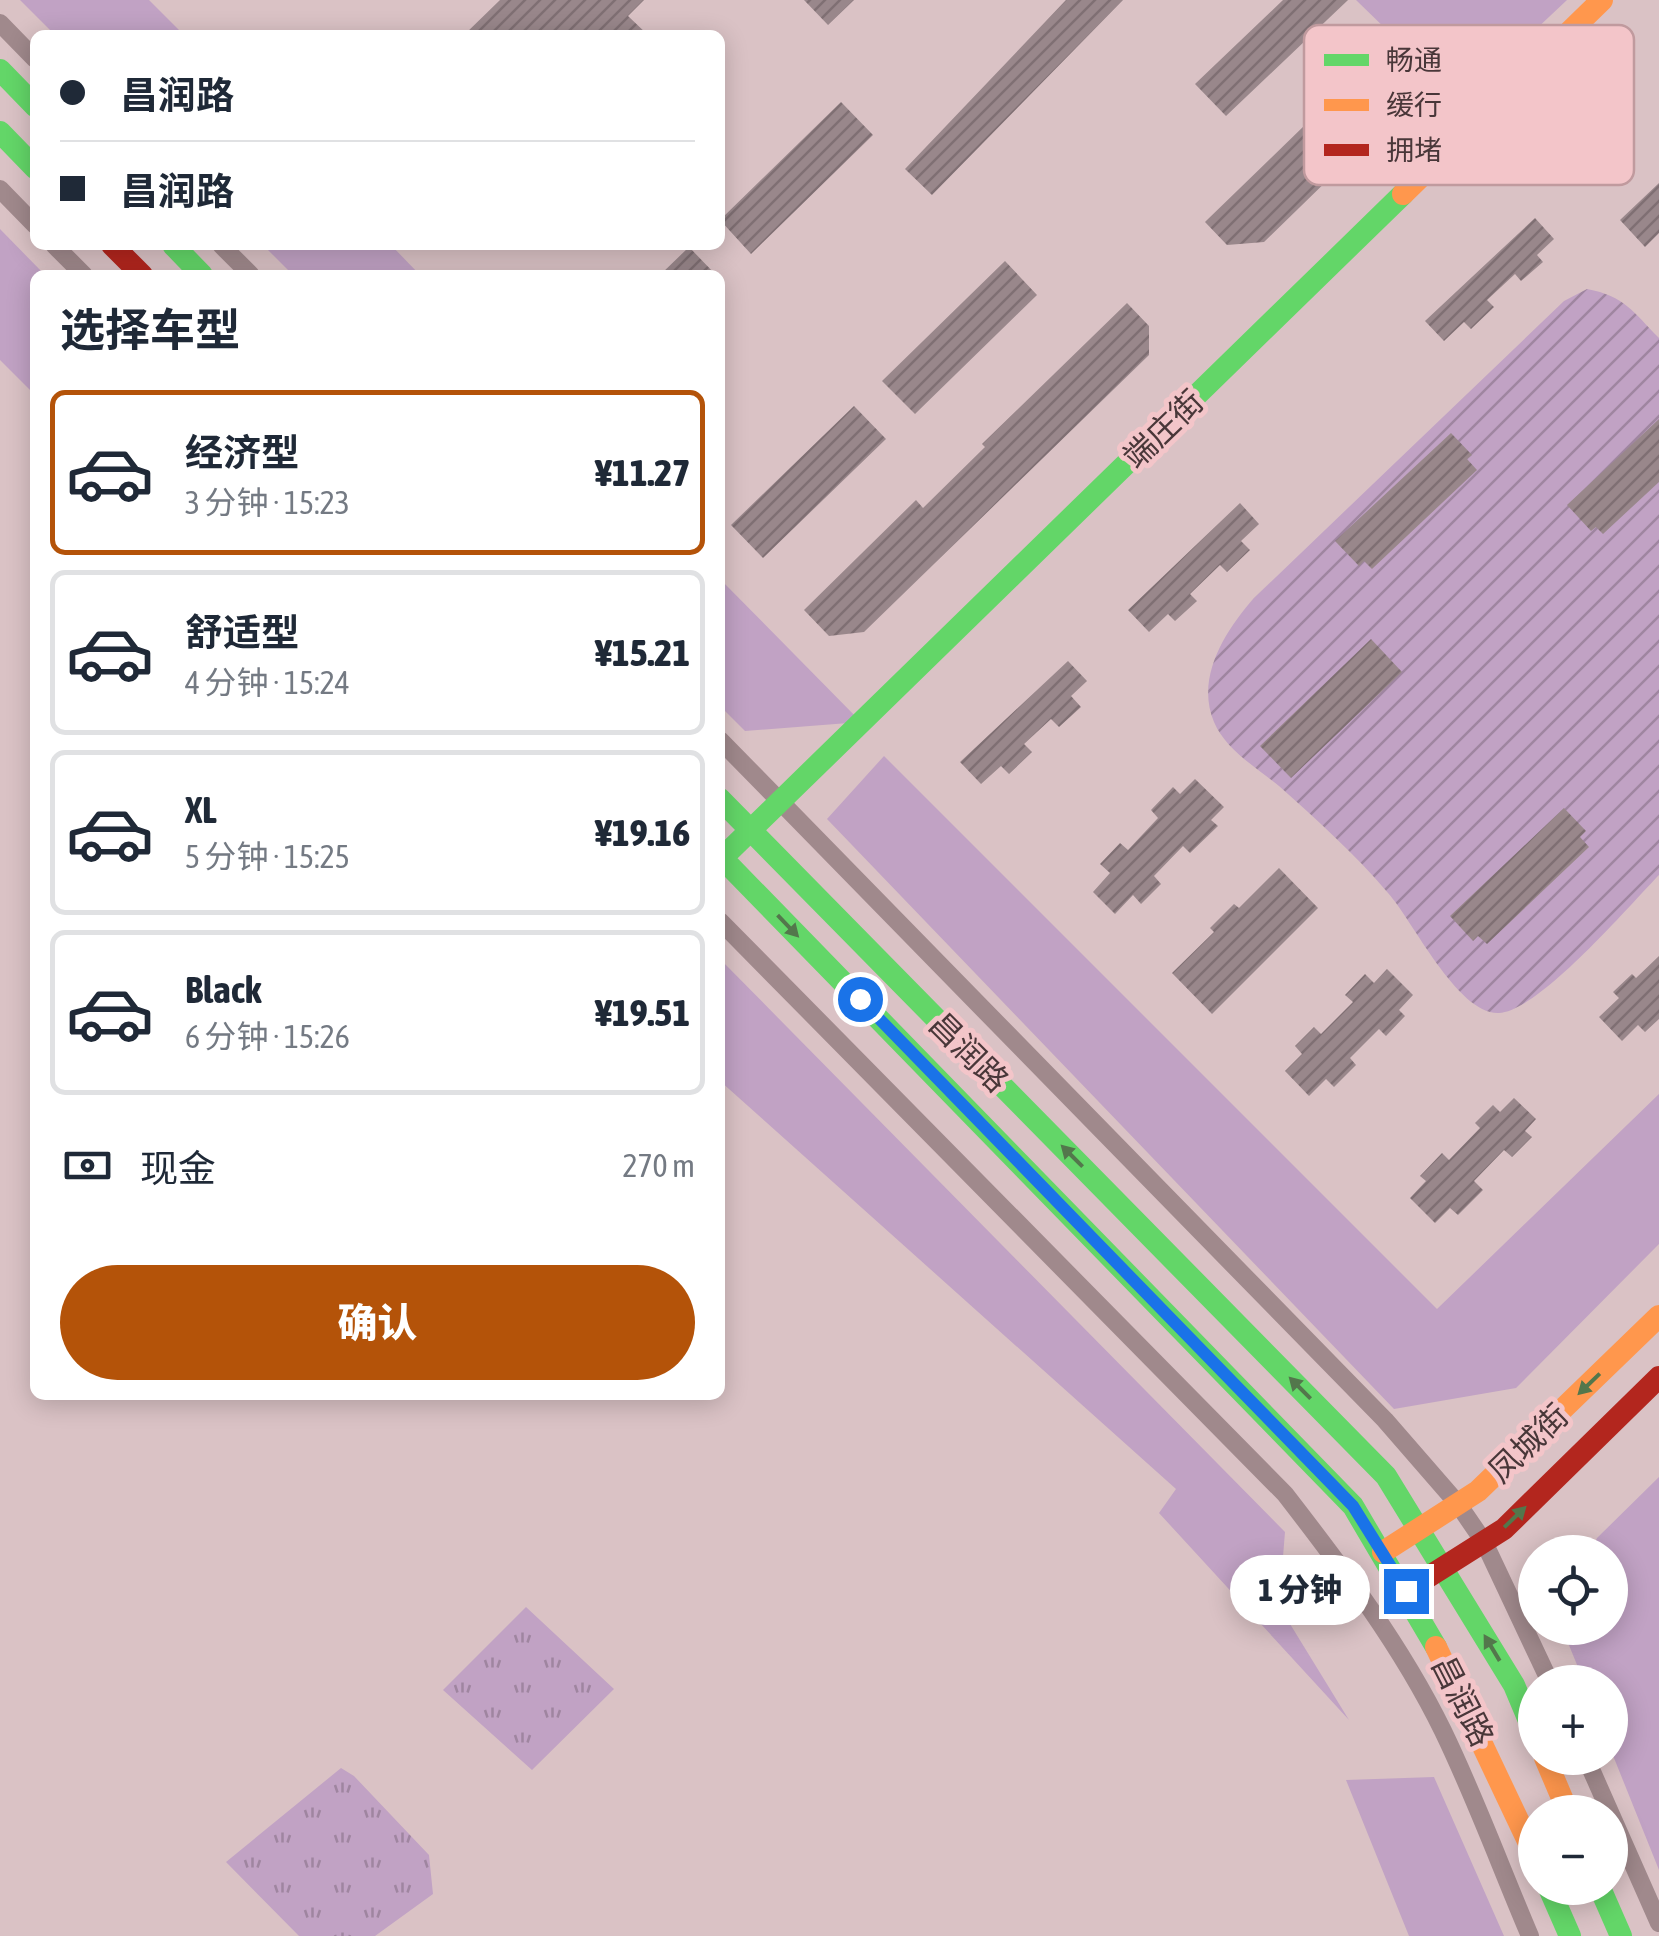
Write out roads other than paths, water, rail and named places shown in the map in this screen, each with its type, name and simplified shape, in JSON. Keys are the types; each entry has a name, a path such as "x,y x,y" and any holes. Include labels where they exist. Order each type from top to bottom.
{"main road":[{"name":"端庄街","path":"1576,25 1602,0"},
{"path":"0,70 30,101"},
{"path":"0,132 30,163"},
{"name":"端庄街","path":"725,854 1413,185"},
{"path":"117,250 137,270"},
{"path":"178,250 197,270"},
{"name":"昌润路","path":"725,804 1386,1476 1518,1695"},
{"name":"昌润路","path":"725,861 1353,1506 1406,1591 1490,1750 1518,1816"},
{"name":"凤城街","path":"1383,1552 1478,1491 1659,1316"},
{"name":"凤城街","path":"1406,1591 1504,1529 1659,1378"},
{"path":"1556,1905 1570,1936"},
{"path":"1607,1905 1621,1936"}],"street":[{"path":"0,23 30,54"},
{"path":"0,189 30,220"},
{"path":"59,250 79,270"},
{"path":"226,250 246,270"},
{"path":"725,745 1384,1420 1458,1504 1484,1542 1542,1665"},
{"path":"725,926 1285,1494 1359,1590 1410,1670 1443,1731 1530,1936"},
{"path":"1594,1775 1659,1923"}]}
